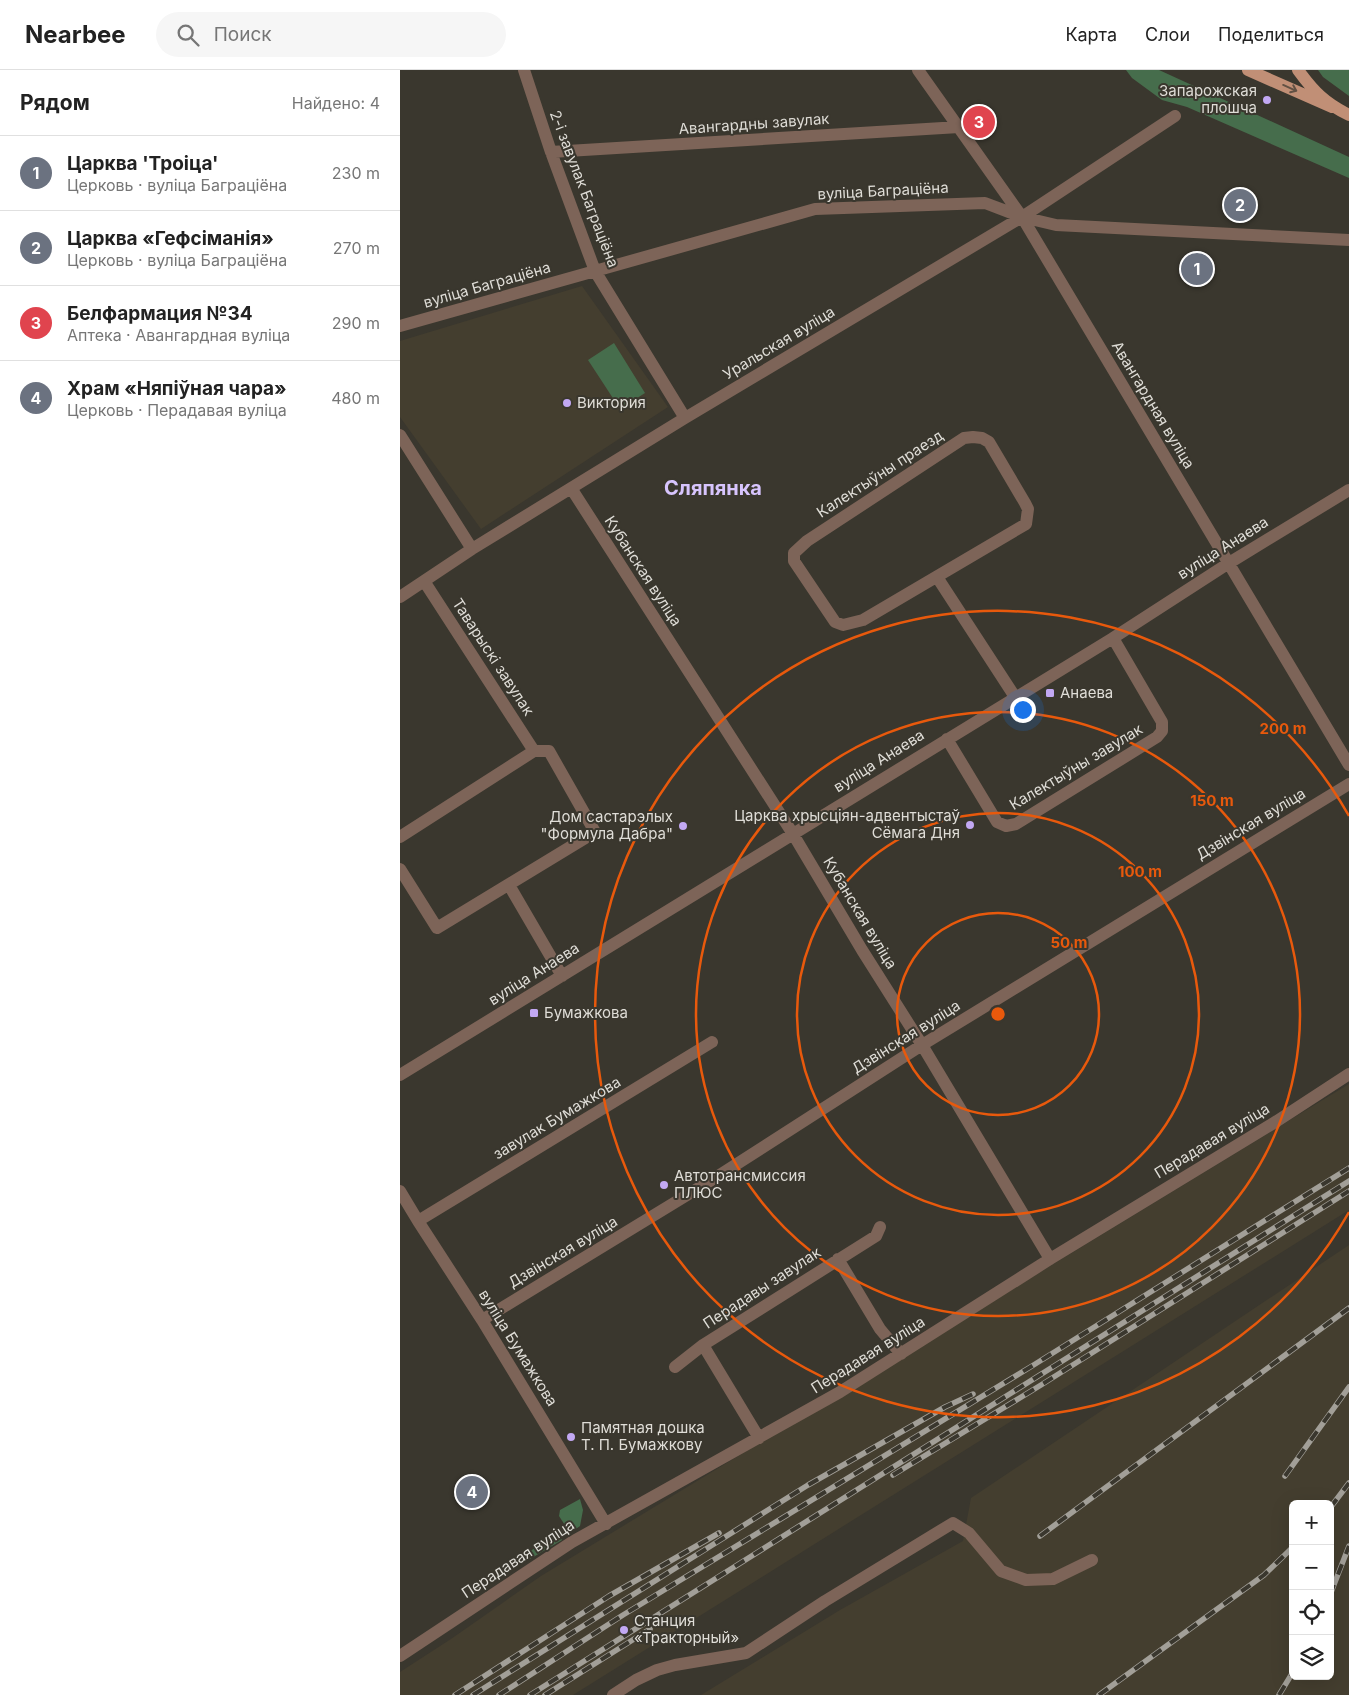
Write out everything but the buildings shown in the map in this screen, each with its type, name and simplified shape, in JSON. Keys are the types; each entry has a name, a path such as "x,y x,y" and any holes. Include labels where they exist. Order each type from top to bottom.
{"main road":[{"path":"1248,70 1349,115"},
{"path":"1298,70 1313,90 1332,107"}],"street":[{"name":"2-і завулак Баграціёна","path":"524,70 551,152 595,271 685,418"},
{"name":"Авангардная вуліца","path":"918,70 1022,217 1349,765"},
{"name":"Уральская вуліца","path":"400,597 472,549 685,418 1022,217 1175,116"},
{"name":"Авангардны завулак","path":"551,152 959,127"},
{"name":"вуліца Баграціёна","path":"400,326 815,209 986,203 1022,217 1056,225 1349,240"},
{"path":"400,436 472,549"},
{"name":"Калектыўны праезд","path":"964,438 982,438 989,442 1025,503 1028,516 1026,524 937,577 863,620 843,625 835,622 828,614 794,561 794,553 808,541 964,438"},
{"name":"Кубанская вуліца","path":"571,488 793,834 1050,1259"},
{"name":"вуліца Анаева","path":"400,1075 1112,638 1229,563 1349,490"},
{"path":"937,577 1015,697"},
{"name":"Таварыскі завулак","path":"424,582 534,751"},
{"name":"Калектыўны завулак","path":"947,739 997,822 1006,826 1016,824 1157,738 1162,730 1162,722 1112,638"},
{"path":"400,838 534,751 549,751 595,832 437,928 400,869"},
{"name":"Дзвінская вуліца","path":"482,1320 715,1178 922,1045 1349,784"},
{"path":"509,885 562,976"},
{"name":"завулак Бумажкова","path":"418,1221 712,1042"},
{"name":"Перадавая вуліца","path":"400,1656 572,1542 840,1392 1050,1259 1277,1121 1349,1074"},
{"name":"вуліца Бумажкова","path":"400,1191 482,1320 606,1524"},
{"name":"Перадавы завулак","path":"675,1367 703,1345 876,1236 880,1227"},
{"name":"Перадавы завулак","path":"838,1259 880,1329 901,1354"},
{"name":"Перадавы завулак","path":"703,1345 759,1438"},
{"path":"613,1695 636,1680 658,1670 675,1665 746,1653 953,1523 968,1533 1001,1571 1026,1580 1054,1579 1092,1560"}],"shaded area":[{"path":"582,286 668,407 481,529 400,417 400,341"},
{"path":"1349,1084 1349,1210 573,1695 400,1695 400,1672 541,1576"},
{"path":"1349,1245 1349,1695 701,1695 840,1610 963,1541 971,1498"}],"green space":[{"path":"1126,70 1159,70 1349,157 1349,178 1187,107 1162,100 1132,78"},
{"path":"1318,70 1349,70 1349,96 1323,77"},
{"path":"614,343 645,393 620,409 588,360"},
{"path":"580,1499 583,1510 580,1526 570,1533 559,1516 560,1510"},
{"path":"557,1533 562,1540 530,1559 526,1554"}],"railway":[{"path":"499,1695 623,1615 1032,1366 1349,1168"},
{"path":"530,1695 1349,1181"},
{"path":"893,1475 1041,1385 1349,1191"},
{"path":"1040,1536 1349,1308"},
{"path":"1285,1476 1349,1387"},
{"path":"473,1695 808,1485 945,1407 973,1394"},
{"path":"1334,1503 1349,1483"},
{"path":"455,1695 609,1596 719,1533"},
{"path":"1332,1590 1349,1546"},
{"path":"1099,1695 1264,1575 1289,1551"},
{"path":"545,1695 650,1629"},
{"path":"1279,1695 1289,1679"}],"place":[{"name":"Запарожская плошча","path":"1267,100"},
{"name":"Белфармация №34","path":"979,122"},
{"name":"Царква «Гефсіманія»","path":"1240,205"},
{"name":"Царква 'Троіца'","path":"1197,269"},
{"name":"Виктория","path":"567,403"},
{"name":"Анаева","path":"1050,693"},
{"name":"Царква хрысціян-адвентыстаў Сёмага Дня","path":"970,825"},
{"name":"Дом састарэлых \"Формула Дабра\"","path":"683,826"},
{"name":"Бумажкова","path":"534,1013"},
{"name":"Автотрансмиссия ПЛЮС","path":"664,1185"},
{"name":"Памятная дошка Т. П. Бумажкову","path":"571,1437"},
{"name":"Храм «Няпіўная чара»","path":"472,1492"},
{"name":"Станция «Тракторный»","path":"624,1630"}],"district":[{"name":"Сляпянка","path":"713,488"}]}
